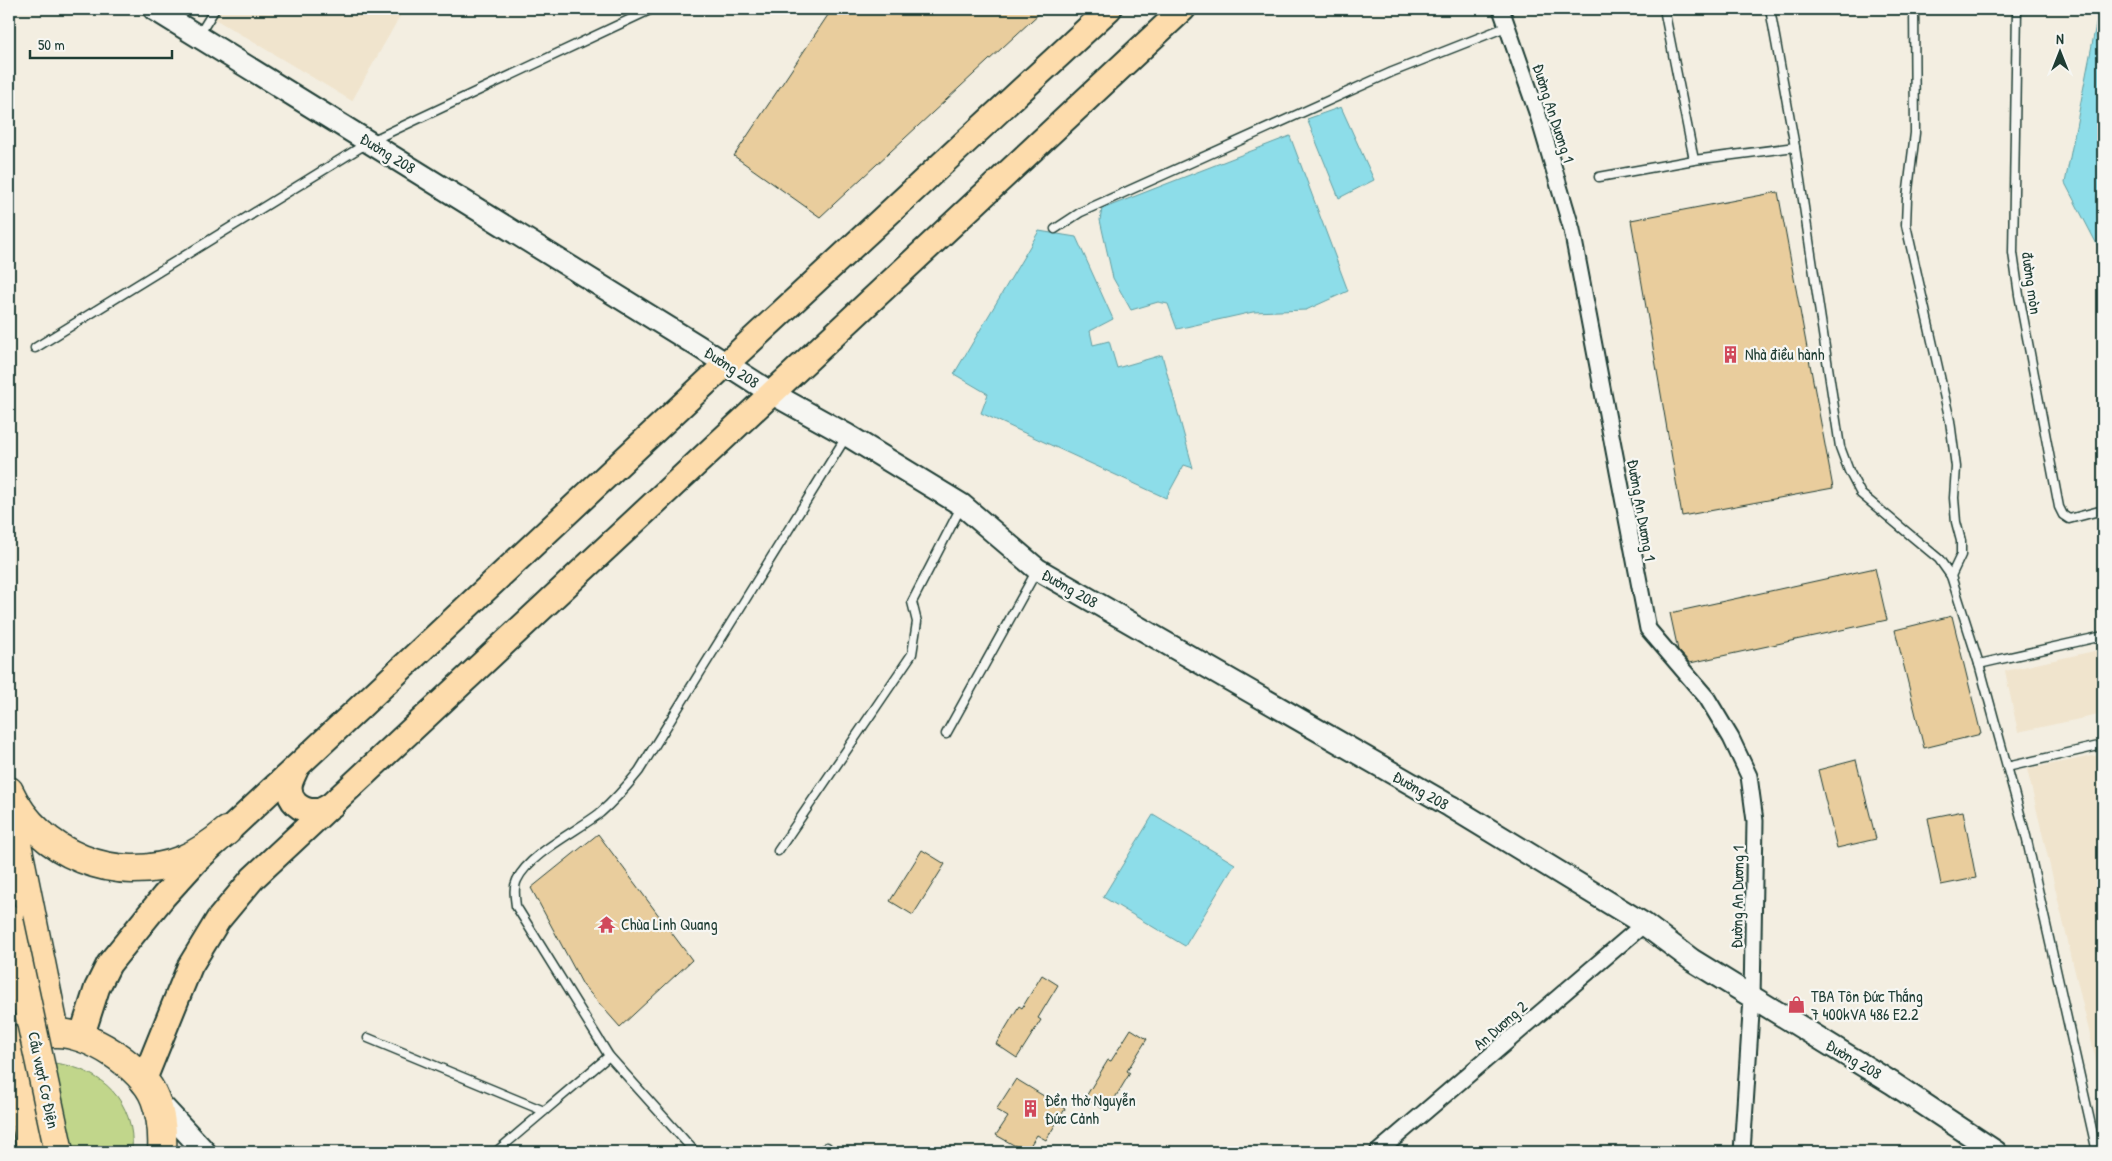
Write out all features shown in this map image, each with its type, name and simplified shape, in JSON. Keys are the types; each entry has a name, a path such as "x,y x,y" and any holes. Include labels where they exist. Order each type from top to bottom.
{"highway":[{"path":"9,791 23,816 52,843 68,853 106,866 143,868 171,863 197,853 227,831"},
{"path":"9,804 68,1035"},
{"name":"Cầu vượt Cơ Điện","path":"9,919 59,1152"},
{"path":"9,1044 24,1037 68,1035 100,1045 116,1054 131,1067 149,1090 162,1133 162,1152"},
{"name":"Cầu vượt Cơ Điện","path":"9,1044 32,1152"}],"main road":[{"path":"68,1035 97,988 109,964 164,896 227,831 296,769 726,364 1109,9"},
{"path":"149,1090 190,966 218,920 253,878 1183,9"},
{"path":"296,769 290,784 290,796 296,805 306,810 318,811 332,806"}],"street":[{"name":"Đường 208","path":"154,9 199,35 773,394 847,435 962,505 1037,569 1450,806 1644,924 1692,960 1892,1083 1996,1152"},
{"name":"Đường An Dương 1","path":"1501,9 1538,115 1572,230 1648,629 1707,698 1731,738 1749,776 1756,821 1752,998 1742,1152"},
{"name":"An Dương 2","path":"1378,1152 1644,924"},
{"path":"149,1090 205,1152"}],"lane":[{"path":"199,35 215,9"},
{"path":"35,348 369,142 652,9"},
{"path":"1664,9 1694,160"},
{"path":"1770,9 1795,147 1840,447 1849,471 1861,494 1939,559 1951,576 1979,664 2026,836 2097,1152"},
{"path":"1914,9 1915,133 1907,198 1906,225 1950,421 1956,467 1954,498 1956,522 1961,541 1961,555 1951,576"},
{"name":"đường mòn","path":"2017,9 2013,253 2019,295 2059,507 2063,515 2069,519 2103,510"},
{"path":"1055,229 1081,212 1392,72 1506,27"},
{"path":"1599,177 1694,160 1795,147"},
{"path":"695,1152 609,1056 516,906 515,887 517,879 529,863 600,813 622,793 639,771 847,435"},
{"path":"778,851 912,654 917,622 912,602 962,505"},
{"path":"946,734 1037,569"},
{"path":"1979,664 2103,636"},
{"path":"2007,767 2103,745"},
{"path":"368,1038 544,1111"},
{"path":"496,1152 609,1056"}],"shaded area":[{"path":"198,9 404,9 352,101"},
{"path":"2103,649 2103,714 2018,732 2005,671"},
{"path":"2103,754 2103,1090 2027,769"}],"green space":[{"path":"54,1063 71,1066 87,1072 112,1091 122,1103 128,1118 132,1134 132,1152 9,1152 9,1074 39,1064"}],"water":[{"path":"2099,9 2103,9 2103,256 2065,183"},
{"path":"1341,107 1374,180 1339,198 1307,119"},
{"path":"1290,136 1348,291 1306,310 1253,312 1177,329 1168,304 1158,302 1131,310 1113,278 1100,220 1102,209"},
{"path":"1039,231 1076,237 1113,319 1090,331 1093,345 1109,341 1117,368 1162,355 1193,468 1184,465 1166,498 981,413 988,394 954,374"},
{"path":"1153,815 1235,864 1185,946 1103,897"}],"building":[{"path":"832,9 1044,9 820,217 734,156"},
{"name":"Nhà điều hành","path":"1778,192 1833,488 1682,516 1631,220"},
{"path":"1875,568 1887,620 1690,663 1678,650 1670,613"},
{"path":"1952,616 1981,734 1924,748 1895,630"},
{"path":"1856,760 1876,839 1837,848 1818,770"},
{"path":"1963,811 1976,878 1941,885 1928,818"},
{"name":"Chùa Linh Quang","path":"598,834 692,960 620,1027 583,985 531,888"},
{"path":"922,850 945,864 913,915 890,901"},
{"path":"1042,975 1058,985 1038,1018 1041,1020 1017,1058 996,1044 1019,1006 1022,1008"},
{"path":"1131,1029 1147,1039 1127,1071 1130,1073 1107,1111 1085,1098 1108,1060 1111,1061"},
{"name":"Đền thờ Nguyễn Đức Cảnh","path":"1016,1079 1065,1109 1046,1140 1037,1135 1026,1152 996,1135 1008,1117 996,1110"}],"place":[{"name":"Nhà điều hành","path":"1731,354"},
{"name":"Chùa Linh Quang","path":"607,924"},
{"name":"TBA Tôn Đức Thắng 7 400kVA 486 E2.2","path":"1797,1005"},
{"name":"Đền thờ Nguyễn Đức Cảnh","path":"1031,1109"}]}
